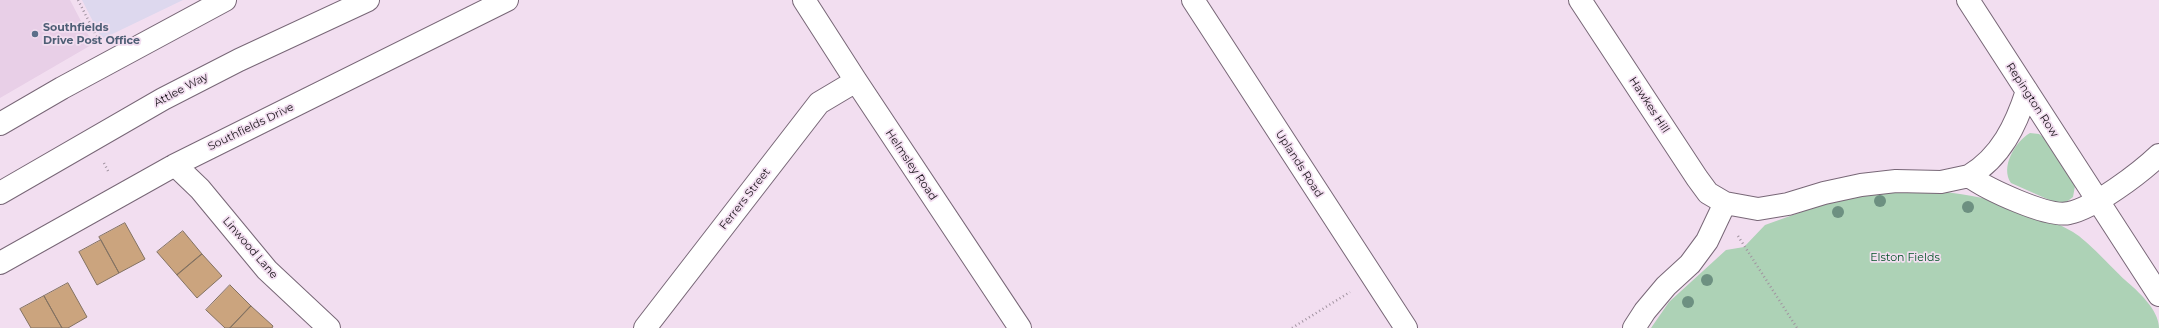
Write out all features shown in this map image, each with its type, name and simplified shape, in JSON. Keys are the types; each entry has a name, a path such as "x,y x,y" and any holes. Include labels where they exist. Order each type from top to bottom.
{"main road":[{"path":"0,124 110,61 225,0"},
{"name":"Attlee Way","path":"0,193 163,99 239,60 368,0"},
{"name":"Southfields Drive","path":"0,263 175,165 507,0"},
{"name":"Helmsley Road","path":"804,0 1020,328"},
{"name":"Uplands Road","path":"1193,0 1406,328"},
{"name":"Hawkes Hill","path":"1580,0 1697,178 1708,193 1724,207"},
{"name":"Repington Row","path":"1968,0 2097,200"},
{"name":"Ferrers Street","path":"645,328 819,103 856,81"},
{"path":"1634,328 1644,311 1666,286 1690,264 1707,241 1724,207 1758,209 1788,204 1861,184 1896,181 1941,182 1969,176 1983,168 1994,158 2022,107 2027,91"},
{"path":"1969,176 1984,186 2051,213 2069,213 2097,200 2159,155"},
{"name":"Linwood Lane","path":"175,165 200,189 267,270 329,328"},
{"path":"2097,200 2159,295"}],"path":[{"path":"78,0 110,61"},
{"path":"1724,207 1797,328"},
{"path":"1292,328 1373,278"}],"shaded area":[{"path":"0,0 70,0 93,44 0,98"},
{"path":"82,0 183,0 102,39"}],"green space":[{"path":"2030,133 2039,134 2043,137 2075,186 2073,197 2065,203 2056,203 2011,183 2008,177 2008,163 2014,149 2024,137"},
{"name":"Elston Fields","path":"1907,188 1993,200 2053,221 2073,232 2092,248 2147,301 2156,314 2159,328 1651,328 1669,302 1726,250 1744,247 1765,225 1857,192"}],"building":[{"path":"125,223 145,259 119,273 99,237"},
{"path":"183,231 202,254 177,275 157,252"},
{"path":"101,240 119,273 97,285 79,252"},
{"path":"202,254 222,276 197,298 177,275"},
{"path":"68,283 87,317 68,328 62,328 44,296"},
{"path":"230,285 251,306 230,328 225,328 206,310"},
{"path":"44,296 62,328 31,328 20,309"},
{"path":"251,306 273,326 272,328 230,328"}],"place":[{"name":"Southfields Drive Post Office","path":"35,34"}]}
